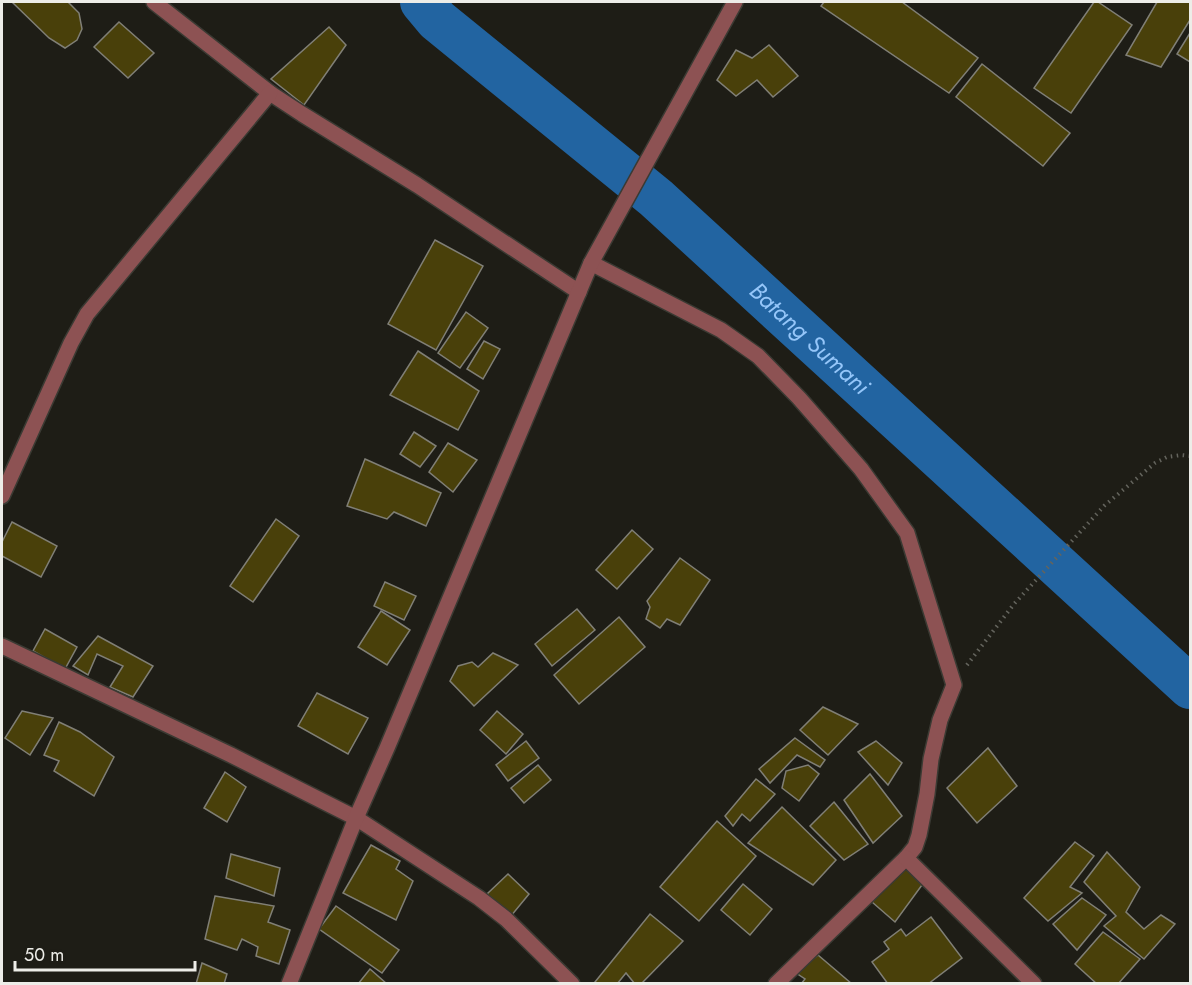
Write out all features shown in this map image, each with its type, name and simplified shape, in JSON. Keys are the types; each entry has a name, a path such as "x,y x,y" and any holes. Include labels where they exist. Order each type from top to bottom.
{"street":[{"path":"154,2 270,93 417,185 579,292"},
{"path":"289,984 356,818 591,263 602,239 735,2"},
{"path":"2,496 71,343 87,314 270,93"},
{"path":"591,263 721,330 758,356 854,460 907,533 954,684 940,720 915,846 906,858 776,984"},
{"path":"2,646 231,755 356,818 479,898 506,919 572,984"},
{"path":"906,858 1034,984"}],"path":[{"path":"954,684 962,670 1014,604 1104,506 1155,463 1167,457 1191,456"}],"building":[{"path":"12,2 68,2 79,13 82,29 77,40 65,48 49,38"},
{"path":"824,2 902,2 978,58 949,93 821,6"},
{"path":"1094,2 1098,2 1132,25 1071,113 1034,88"},
{"path":"1157,2 1190,2 1190,20 1161,67 1126,55"},
{"path":"119,22 154,53 128,78 94,47"},
{"path":"329,27 346,45 304,105 271,79"},
{"path":"1190,33 1190,62 1177,54"},
{"path":"769,45 798,76 773,97 757,80 736,96 717,80 736,50 752,58"},
{"path":"982,64 1070,133 1043,166 956,97"},
{"path":"435,240 483,266 436,350 388,324"},
{"path":"466,312 488,328 460,368 438,353"},
{"path":"484,341 500,349 483,379 467,369"},
{"path":"418,351 479,391 458,430 390,395"},
{"path":"414,432 436,446 420,467 400,454"},
{"path":"448,443 477,460 453,492 429,472"},
{"path":"365,459 441,493 426,526 394,512 387,519 347,506"},
{"path":"276,519 299,536 253,602 230,586"},
{"path":"12,522 57,546 41,577 2,556 2,542"},
{"path":"632,530 653,549 617,589 596,570"},
{"path":"680,558 710,580 680,625 667,619 660,628 646,619 650,607 647,601"},
{"path":"385,582 416,596 404,620 374,606"},
{"path":"577,609 595,630 552,666 535,644"},
{"path":"381,611 410,630 387,665 358,647"},
{"path":"619,617 645,647 579,704 554,675"},
{"path":"45,629 77,647 65,669 33,651"},
{"path":"98,636 153,666 133,697 110,687 123,666 97,654 88,675 73,666"},
{"path":"493,653 518,665 474,706 450,681 458,666 472,662 478,667"},
{"path":"317,693 368,718 348,754 298,726"},
{"path":"823,707 858,724 828,755 800,730"},
{"path":"22,711 53,718 30,755 5,738"},
{"path":"497,711 523,734 506,754 480,730"},
{"path":"59,722 80,732 114,757 94,796 54,771 59,761 44,755"},
{"path":"795,738 825,760 820,767 797,755 770,783 759,769"},
{"path":"526,741 539,758 508,781 496,765"},
{"path":"876,741 902,763 888,785 858,752"},
{"path":"988,748 1017,786 977,823 947,788"},
{"path":"538,765 551,780 524,803 511,788"},
{"path":"808,765 819,774 799,801 782,788 786,771"},
{"path":"225,772 246,787 227,822 204,808"},
{"path":"870,774 902,816 873,843 844,800"},
{"path":"756,779 775,794 750,821 742,814 733,826 725,816"},
{"path":"834,802 868,844 844,860 810,826"},
{"path":"782,807 836,860 813,885 748,843"},
{"path":"717,821 756,856 699,921 660,887"},
{"path":"1075,842 1094,856 1070,887 1082,893 1048,921 1024,898"},
{"path":"371,845 400,861 396,869 413,881 396,920 343,893"},
{"path":"1107,852 1140,887 1126,912 1144,929 1161,915 1175,924 1144,959 1104,926 1116,916 1084,882"},
{"path":"231,854 280,868 274,896 226,878"},
{"path":"906,866 922,885 895,922 872,902"},
{"path":"508,874 529,894 511,916 487,894"},
{"path":"743,884 772,909 750,935 721,910"},
{"path":"215,896 274,906 268,922 290,930 279,964 256,956 258,947 242,939 237,950 205,939"},
{"path":"1082,898 1106,915 1077,950 1053,924"},
{"path":"336,906 399,950 382,973 319,929"},
{"path":"650,914 683,941 641,984 635,984 626,973 617,984 597,984 595,982"},
{"path":"931,917 962,958 928,984 888,984 872,962 889,949 884,942 901,929 906,936"},
{"path":"1103,932 1140,959 1118,984 1097,984 1075,964"},
{"path":"818,955 852,984 801,984 805,979 796,973"},
{"path":"202,963 227,974 224,984 196,984"},
{"path":"370,969 387,984 358,984"}],"waterway":[{"name":"Batang Sumani","path":"422,2 437,20 656,198 1190,687"}]}
